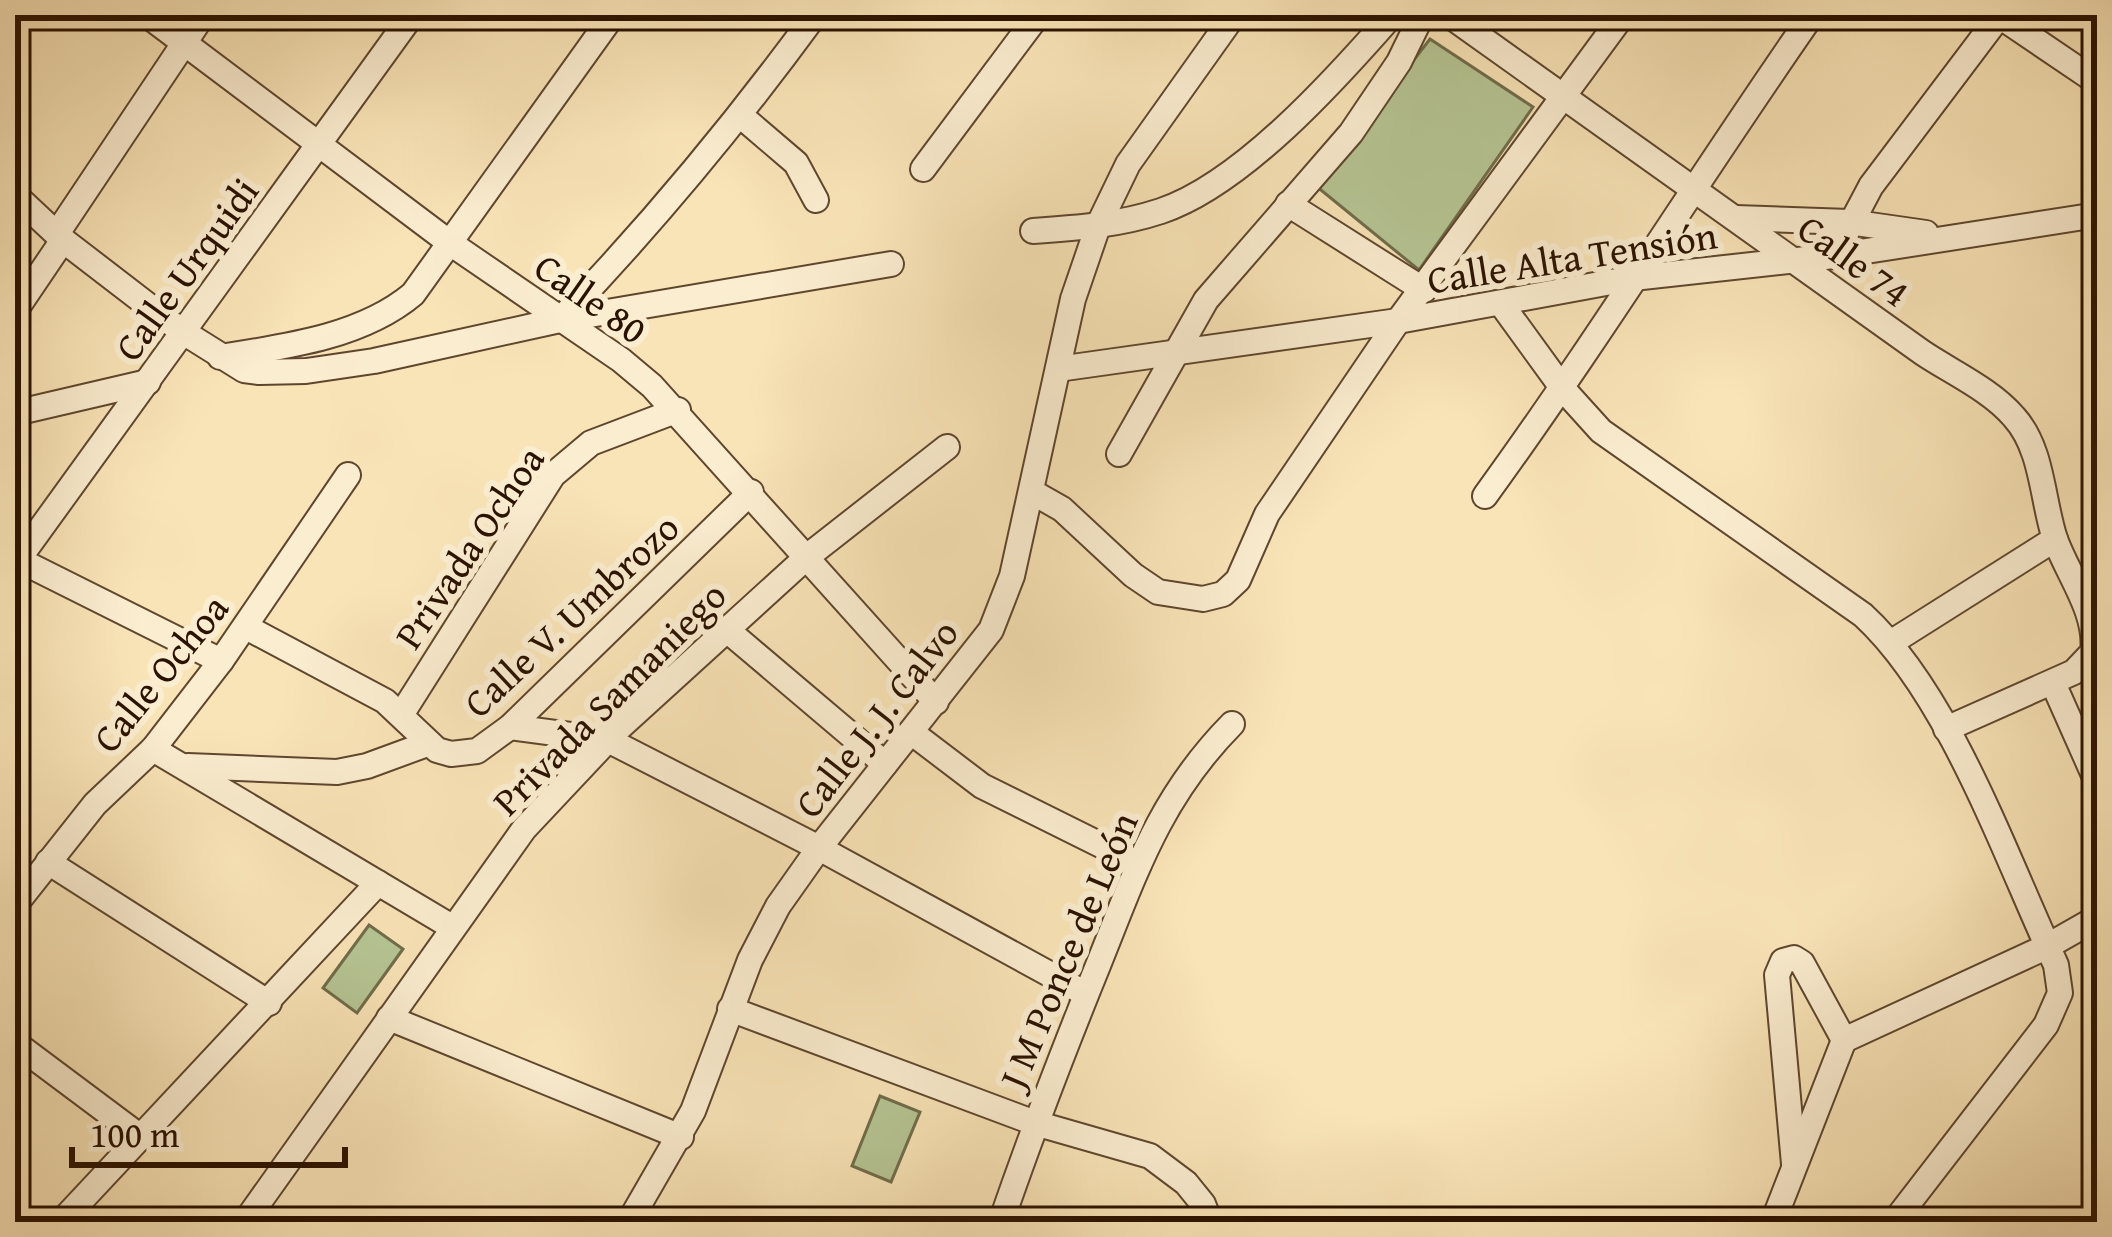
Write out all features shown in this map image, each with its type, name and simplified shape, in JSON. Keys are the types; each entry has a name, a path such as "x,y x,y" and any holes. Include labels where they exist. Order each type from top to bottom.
{"street":[{"name":"Calle 80","path":"147,15 450,243 621,360 678,410 936,702"},
{"path":"15,311 203,15"},
{"name":"Calle Urquidi","path":"16,560 412,15"},
{"path":"560,320 636,241 741,116 815,15"},
{"path":"923,169 1038,15"},
{"name":"Calle J. J. Calvo","path":"629,1222 680,1137 763,932 819,848 991,630 1012,576 1073,299 1097,226 1128,164 1234,15"},
{"path":"1033,231 1097,226 1160,212 1211,185 1310,102 1392,15"},
{"path":"1119,454 1206,300 1376,100 1422,15"},
{"name":"Calle 74","path":"1449,15 2018,420 2038,468 2055,539 2092,626 2093,652 2083,666 2053,683"},
{"path":"1031,492 1062,509 1144,584 1172,596 1203,599 1223,594 1238,580 1267,514 1398,321 1623,15"},
{"path":"1485,496 1563,389 1691,188 1812,15"},
{"path":"1834,256 1871,186 1999,15 2097,82"},
{"path":"220,357 334,333 378,318 413,294 608,17"},
{"path":"741,116 796,163 816,200"},
{"path":"15,196 180,330 244,370 306,371 415,353 560,320 891,264"},
{"path":"1288,204 1424,290"},
{"name":"Calle Alta Tensión","path":"1058,369 1398,321 1633,278 1834,256 2097,214"},
{"path":"1736,218 1849,222 1946,236"},
{"path":"1502,304 1563,389 1601,431 1863,615 1892,642 1946,729 2047,946 2060,978 2052,1015 1894,1222"},
{"path":"15,413 148,382"},
{"name":"Privada Ochoa","path":"401,716 553,475 591,442 678,410"},
{"name":"Privada Samaniego","path":"245,1222 524,829 608,740 808,556 947,447"},
{"name":"Calle Ochoa","path":"15,905 95,804 153,749 246,627 348,476"},
{"name":"Calle V. Umbrozo","path":"246,627 361,686 437,750 464,754 487,745 510,727 752,492"},
{"path":"1892,642 2055,539"},
{"path":"16,560 220,662"},
{"path":"727,630 885,764"},
{"path":"1946,729 2053,683 2097,782"},
{"name":"J M Ponce de León","path":"1000,1222 1139,864 1184,777 1232,724"},
{"path":"510,727 608,740 819,848 1086,994"},
{"path":"911,732 982,786 1139,864"},
{"path":"182,765 337,772 427,744"},
{"path":"153,749 452,927"},
{"path":"48,862 269,1003"},
{"path":"61,1222 378,883"},
{"path":"1773,1222 1844,1040 2097,918"},
{"path":"1794,1164 1778,975 1783,961 1794,958 1802,963 1844,1040"},
{"path":"730,1009 1035,1124 1150,1156 1174,1172 1206,1213"},
{"path":"388,1018 680,1137"},
{"path":"15,1043 138,1136"}],"green space":[{"path":"1430,39 1533,107 1419,270 1316,186"},
{"path":"369,925 403,949 357,1013 323,988"},
{"path":"880,1096 920,1112 891,1182 852,1166"}]}
